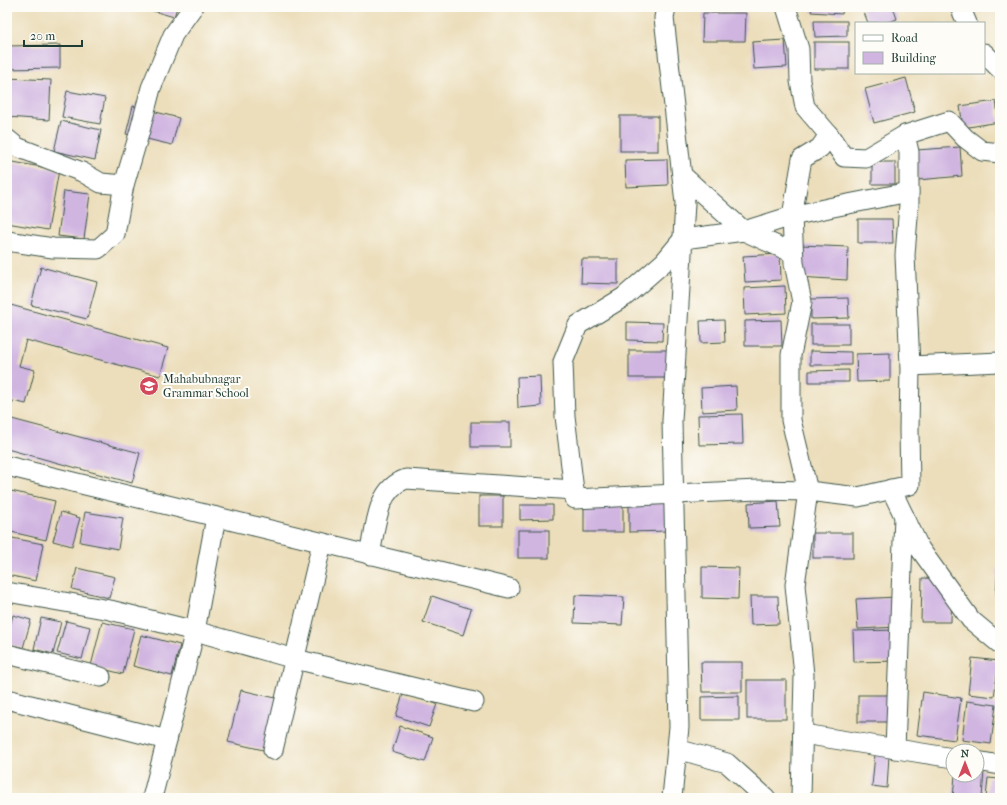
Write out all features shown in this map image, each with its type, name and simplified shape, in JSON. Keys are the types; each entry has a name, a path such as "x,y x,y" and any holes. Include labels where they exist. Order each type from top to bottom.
{"street":[{"path":"7,241 53,248 98,249 115,234 124,185 151,88 173,35 193,7"},
{"path":"666,7 664,18 685,202 672,421 679,727 672,798"},
{"path":"786,7 799,49 800,81 805,107 829,135 844,157 866,158 905,135 949,121 965,138 982,151 1000,153"},
{"path":"960,7 967,22"},
{"path":"985,54 1000,69"},
{"path":"801,798 804,675 795,585 808,491 791,420 791,355 802,302 794,263 792,216 802,159 820,148 829,135"},
{"path":"905,135 909,152 909,192 905,255 910,366 910,485 858,498 808,491 757,490 574,499 565,416 563,362 578,325 624,297 664,262 682,239 744,231 792,216 909,192"},
{"path":"7,139 17,147 82,172 101,184 124,185"},
{"path":"682,175 744,231 793,253"},
{"path":"910,366 1000,362"},
{"path":"7,466 508,588"},
{"path":"370,555 380,504 389,489 406,479 574,490"},
{"path":"891,489 920,549 971,620 1000,644"},
{"path":"894,748 904,516"},
{"path":"152,798 195,631 216,517"},
{"path":"273,750 322,543"},
{"path":"7,592 110,610 195,631 295,659 474,702"},
{"path":"7,654 101,677"},
{"path":"7,699 167,740"},
{"path":"803,734 945,757"},
{"path":"677,749 727,763 766,798"},
{"path":"985,762 1000,765"}],"building":[{"path":"143,7 177,7 174,17"},
{"path":"812,7 843,7 842,14 811,12"},
{"path":"862,7 893,7 897,19 889,22 868,22"},
{"path":"703,13 746,13 745,41 702,41"},
{"path":"814,21 847,21 847,36 815,37"},
{"path":"785,40 787,67 754,69 752,42"},
{"path":"814,42 849,42 849,69 814,69"},
{"path":"60,45 60,68 7,69 7,46"},
{"path":"7,78 51,80 49,120 7,117"},
{"path":"906,78 915,112 874,123 865,89"},
{"path":"67,91 105,98 100,124 62,117"},
{"path":"996,101 999,122 963,128 960,106"},
{"path":"133,106 179,118 172,145 126,134"},
{"path":"620,116 658,116 658,151 620,151"},
{"path":"61,121 101,130 95,160 54,151"},
{"path":"960,147 962,176 918,180 916,150"},
{"path":"667,159 668,185 626,187 625,160"},
{"path":"7,161 59,170 48,230 7,223"},
{"path":"872,162 895,162 895,184 872,184"},
{"path":"64,191 90,194 84,239 58,236"},
{"path":"858,219 892,219 893,243 858,243"},
{"path":"800,245 848,247 847,280 798,277"},
{"path":"780,254 781,280 745,282 743,256"},
{"path":"582,259 618,259 618,284 581,283"},
{"path":"41,267 97,282 87,319 31,305"},
{"path":"785,286 786,313 745,315 744,288"},
{"path":"848,298 849,318 811,319 811,299"},
{"path":"7,304 168,348 160,376 26,340 19,366 35,370 26,404 13,401 8,418 140,453 132,483 7,449"},
{"path":"724,320 725,342 701,343 700,321"},
{"path":"781,320 782,346 745,346 745,321"},
{"path":"627,322 663,323 662,341 627,340"},
{"path":"811,324 849,324 849,345 811,345"},
{"path":"629,350 667,350 667,378 629,378"},
{"path":"810,351 851,352 851,365 810,365"},
{"path":"890,353 890,381 857,382 856,354"},
{"path":"849,370 849,382 809,382 809,371"},
{"path":"540,376 541,406 518,408 517,377"},
{"path":"736,386 737,410 702,412 701,388"},
{"path":"742,414 743,444 699,445 698,415"},
{"path":"471,422 510,422 510,447 471,447"},
{"path":"11,491 55,501 46,540 7,531 7,509"},
{"path":"479,496 503,496 503,526 479,526"},
{"path":"778,501 780,527 749,528 748,503"},
{"path":"584,503 623,503 623,532 584,532"},
{"path":"629,503 668,503 669,531 629,532"},
{"path":"520,505 553,505 553,519 520,520"},
{"path":"61,512 80,518 72,546 53,541"},
{"path":"85,512 123,518 118,549 80,542"},
{"path":"518,530 549,530 549,558 518,558"},
{"path":"813,533 853,533 853,558 813,558"},
{"path":"7,537 43,544 36,581 7,575"},
{"path":"998,566 1000,566 1000,595 996,594"},
{"path":"702,567 739,568 738,599 702,598"},
{"path":"77,568 115,577 109,598 72,589"},
{"path":"922,578 952,579 951,622 921,622"},
{"path":"575,595 624,597 622,625 574,623"},
{"path":"432,596 471,609 463,635 423,622"},
{"path":"750,596 778,596 779,624 751,625"},
{"path":"897,597 898,627 858,629 856,599"},
{"path":"13,615 31,620 23,648 7,644 7,636"},
{"path":"41,618 61,622 53,654 34,649"},
{"path":"66,621 90,627 82,659 57,653"},
{"path":"102,622 134,629 123,674 91,666"},
{"path":"897,630 898,661 854,662 853,631"},
{"path":"141,635 180,645 172,676 133,666"},
{"path":"972,658 999,661 994,697 968,694"},
{"path":"701,662 742,662 742,692 702,692"},
{"path":"747,680 786,680 786,719 747,719"},
{"path":"241,690 280,699 268,751 228,742"},
{"path":"923,692 961,698 955,740 917,735"},
{"path":"403,694 437,704 429,727 396,716"},
{"path":"858,695 890,695 890,722 858,722"},
{"path":"739,696 739,720 701,720 701,697"},
{"path":"967,701 996,705 991,744 962,740"},
{"path":"400,726 433,737 425,762 392,752"},
{"path":"875,754 889,755 887,788 872,786"},
{"path":"988,778 1000,779 1000,798 986,798"},
{"path":"954,783 983,783 982,798 953,798"}],"place":[{"name":"Mahabubnagar Grammar School","path":"149,386"}]}
